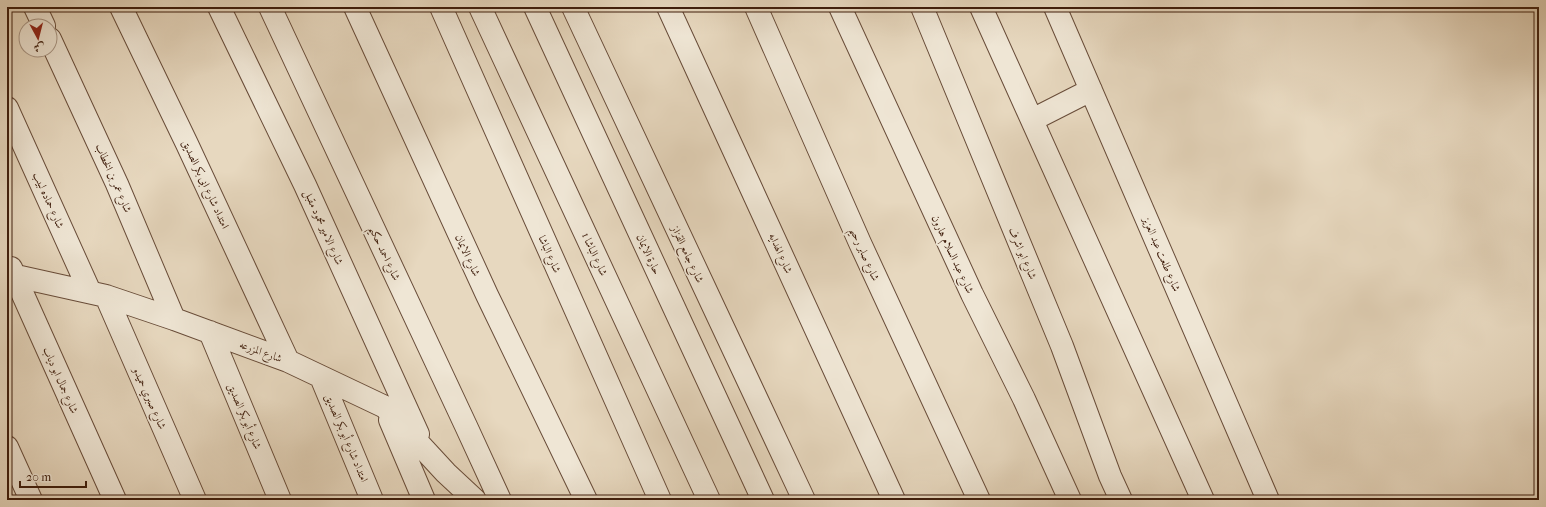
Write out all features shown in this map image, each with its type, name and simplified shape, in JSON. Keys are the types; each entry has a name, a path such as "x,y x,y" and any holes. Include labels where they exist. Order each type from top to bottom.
{"street":[{"path":"35,7 40,18"},
{"name":"امتداد شارع ابى بكر الصديق","path":"121,7 187,144 288,361"},
{"name":"شارع الامير محمود مقبل","path":"219,7 305,185 425,449"},
{"name":"شارع احمد حكيم","path":"270,7 500,500"},
{"name":"شارع الايمان","path":"355,7 487,295 586,500"},
{"name":"شارع الباشا","path":"441,7 660,500"},
{"name":"شارع الباشا 1","path":"480,7 709,500"},
{"name":"حارة الايمان","path":"535,7 763,500"},
{"name":"شارع جامع القزاز","path":"573,7 804,500"},
{"name":"شارع الهدايه","path":"668,7 894,500"},
{"name":"شارع صابر رحيم","path":"756,7 860,243 979,500"},
{"name":"شارع عبد السلام هارون","path":"840,7 972,294 1024,399 1070,500"},
{"name":"شارع ابو اشرف","path":"922,7 1062,346 1110,476 1121,500"},
{"path":"981,7 1203,500"},
{"name":"شارع طلعت عبد العزيز","path":"1055,7 1268,500"},
{"name":"شارع عمر بن الخطاب","path":"58,56 118,184 174,319"},
{"path":"1032,120 1091,90"},
{"name":"شارع حماده لبيب","path":"7,108 98,294"},
{"name":"شارع المزرعه","path":"10,270 98,294 210,332 288,361 385,407 446,472 475,500"},
{"name":"شارع جمال ابو دياب","path":"10,270 115,500"},
{"name":"شارع صبري حميدو","path":"98,294 195,500"},
{"name":"شارع أبو بكر الصديق","path":"210,332 280,500"},
{"name":"امتداد شارع أبو بكر الصديق","path":"321,377 372,500"},
{"path":"385,407 424,500"},
{"path":"7,447 13,475 31,500"}]}
